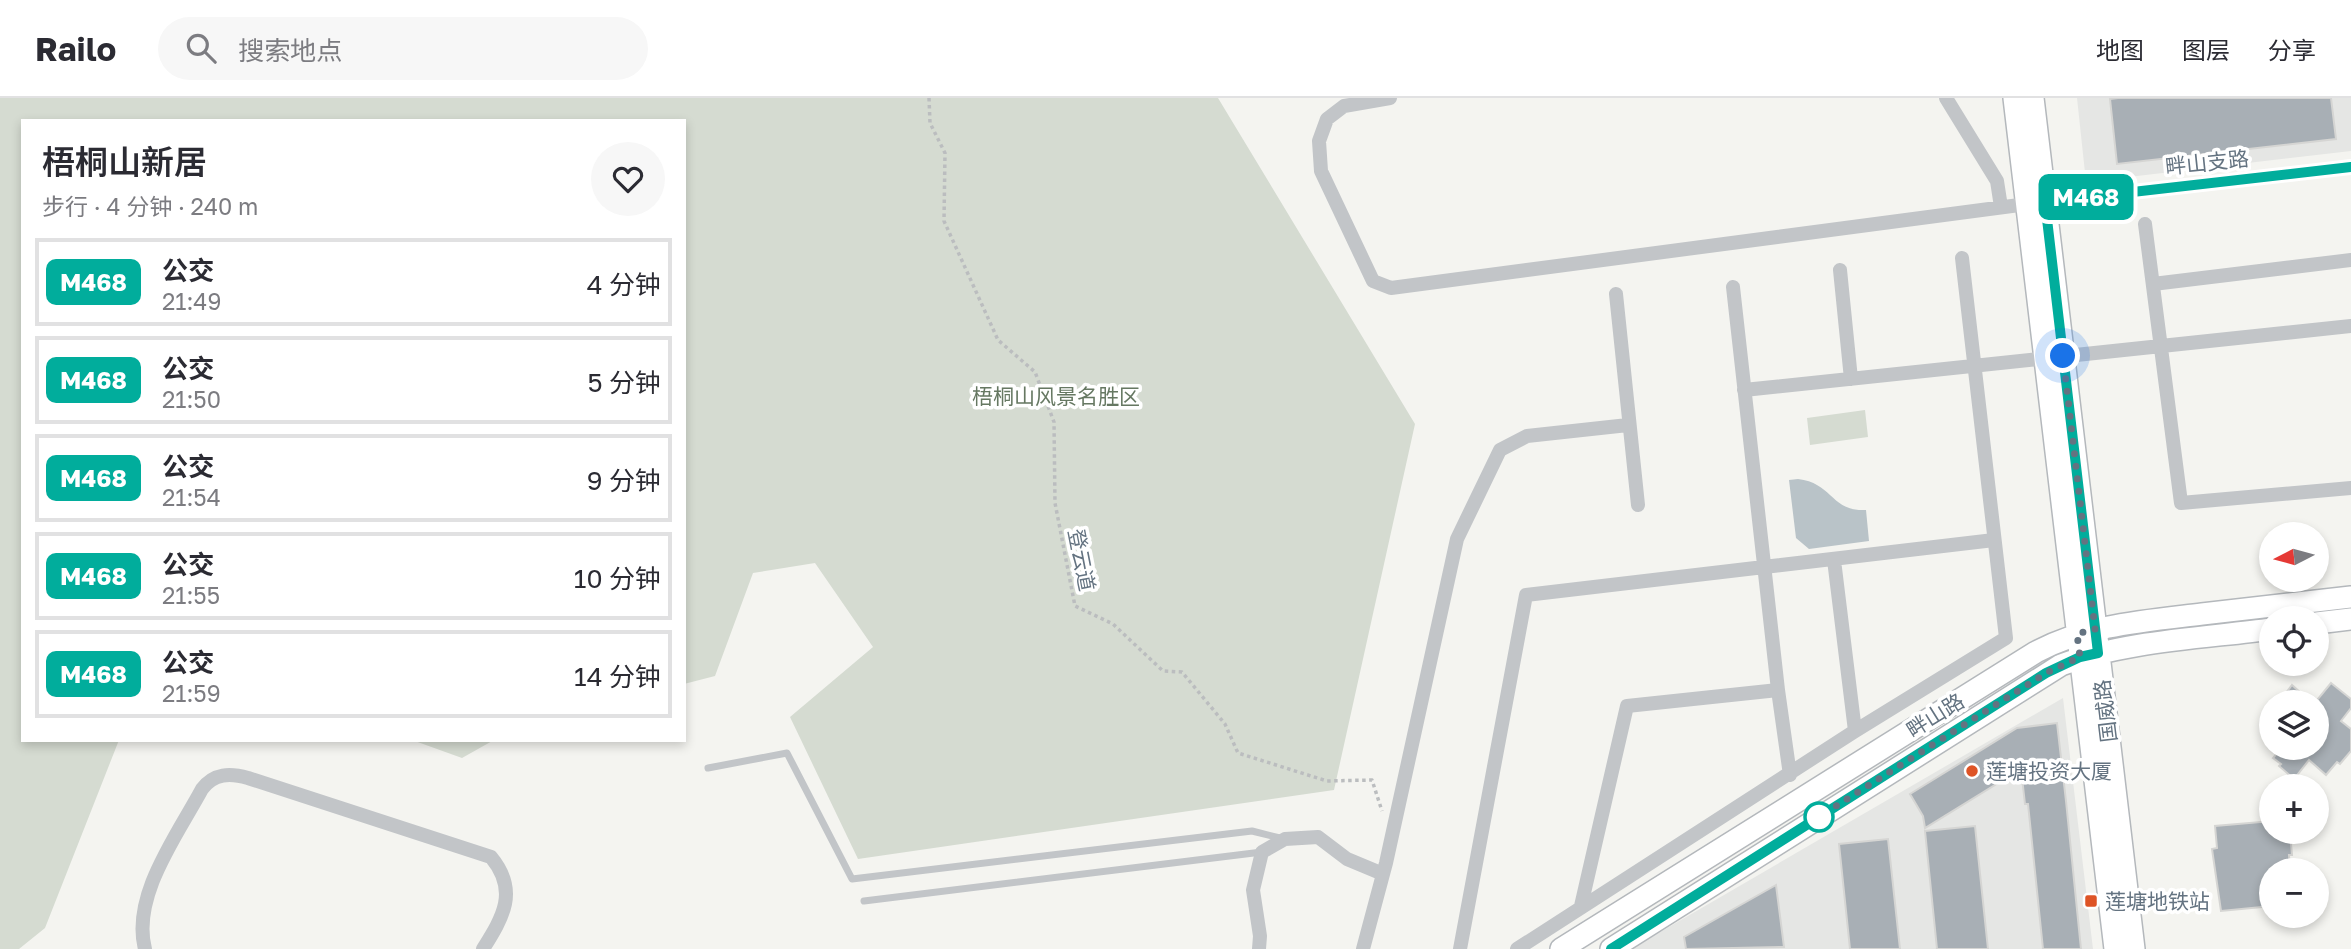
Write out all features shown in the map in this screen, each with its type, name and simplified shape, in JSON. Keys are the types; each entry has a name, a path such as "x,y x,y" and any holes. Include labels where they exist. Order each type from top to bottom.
{"street":[{"name":"畔山支路","path":"1390,98 1344,106 1327,119 1319,141 1321,170 1373,281 1391,288 2001,207 2351,167"},
{"path":"1946,98 1997,181 2001,207"},
{"name":"国威路","path":"2014,98 2036,203"},
{"name":"国威路","path":"2033,98 2036,203 2086,631 2134,949"},
{"path":"2145,224 2180,503 2351,488"},
{"path":"1517,949 1855,731 2006,638 1962,257"},
{"path":"2153,284 2351,260"},
{"path":"1840,270 1851,379"},
{"path":"1733,287 1790,775"},
{"path":"1616,294 1638,506"},
{"path":"1744,390 2351,326"},
{"path":"1363,949 1383,874 1457,539 1500,450 1527,436 1628,425"},
{"path":"1460,949 1527,595 1994,540"},
{"path":"1834,560 1855,731"},
{"name":"畔山路","path":"1561,949 2035,652 2086,631 2138,622 2351,597"},
{"path":"2329,622 2351,619"},
{"name":"畔山路","path":"1611,949 2046,673 2089,655 2259,631"},
{"name":"国威路","path":"2089,655 2115,949"},
{"path":"1581,906 1627,706 1778,690"},
{"path":"145,949 142,926 144,909 158,870 202,789 208,781 229,774 480,852 491,858 503,877 506,902 504,913 483,949"},
{"path":"1259,949 1260,936 1253,890 1262,852 1285,839 1318,837 1347,859 1383,874"}],"lane":[{"path":"708,768 787,753 852,879 1252,831 1285,839"},
{"path":"864,901 1262,852"}],"path":[{"name":"登云道","path":"929,98 930,123 946,153 944,221 998,340 1035,372 1054,422 1055,503 1075,606 1113,624 1163,671 1182,672 1225,724 1238,752 1327,781 1372,780 1382,813"}],"shaded area":[{"path":"2077,98 2351,98 2351,151 2086,182"},
{"path":"1798,479 1818,486 1846,507 1866,510 1869,541 1809,549 1796,538 1789,480"},
{"path":"2063,698 2093,949 1631,949"}],"green space":[{"name":"梧桐山风景名胜区","path":"0,98 1218,98 1415,424 1334,790 858,859 790,717 873,647 815,563 753,573 715,676 686,683 686,119 21,119 21,742 118,742 45,928 19,949 0,949"},
{"path":"1865,410 1868,437 1810,445 1807,418"},
{"path":"418,742 490,742 462,758"}],"building":[{"path":"2331,98 2336,139 2117,164 2110,99"},
{"path":"2331,683 2351,699 2351,708 2341,721 2351,729 2351,751 2327,774 2309,760 2329,760 2329,690 2325,690"},
{"path":"2057,723 2081,949 2043,949 2028,804 2025,804 2021,769 1925,828 1923,816 1910,794 2017,728"},
{"path":"2276,760 2309,760 2298,774 2288,774 2279,766 2281,764"},
{"path":"2259,822 2259,844 2291,844 2292,855 2289,855 2289,858 2259,858 2259,907 2221,911 2212,849 2217,848 2215,826"},
{"path":"1975,826 1988,949 1937,949 1925,831"},
{"path":"1888,839 1900,949 1850,949 1839,844"},
{"path":"1776,885 1784,947 1686,949 1684,937"}],"bus line":[{"name":"M468","path":"1611,949 2046,673 2080,657 2098,653 2045,202 2351,167"}],"place":[{"name":"莲塘投资大厦","path":"1972,771"},
{"name":"莲塘地铁站","path":"2091,901"}],"route":[{"path":"1819,817 1817,818 2046,673 2080,657 2077,634 2095,629 2063,356"}]}
